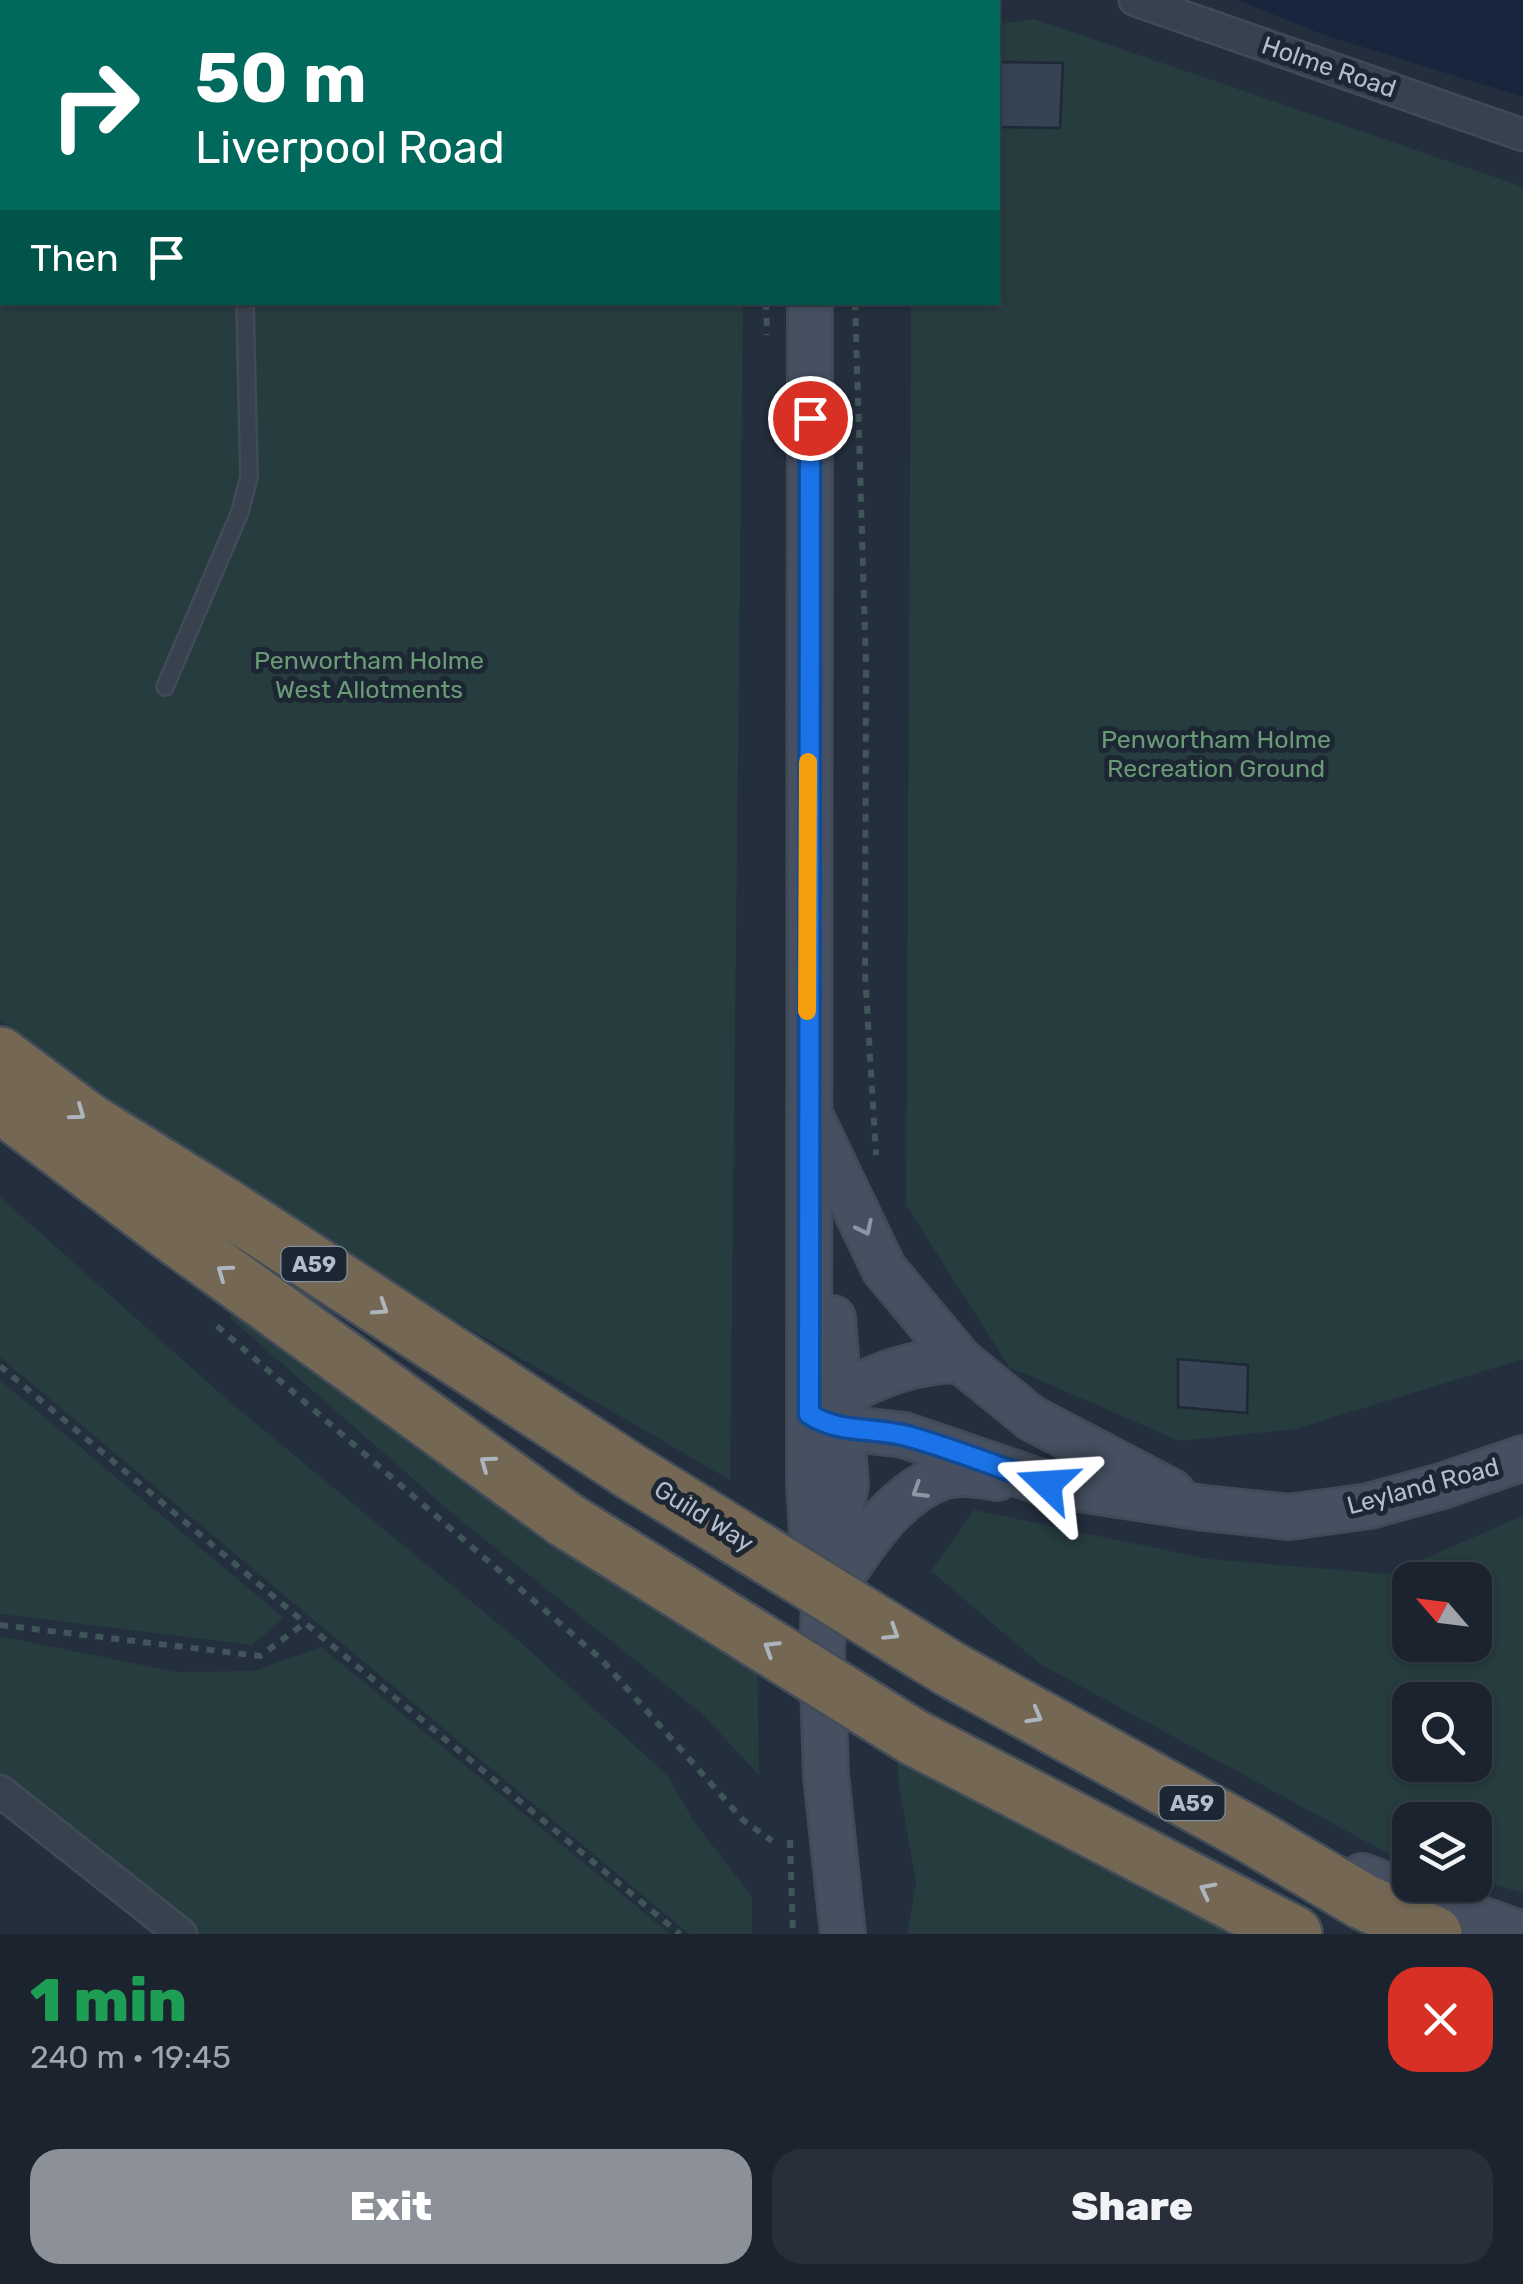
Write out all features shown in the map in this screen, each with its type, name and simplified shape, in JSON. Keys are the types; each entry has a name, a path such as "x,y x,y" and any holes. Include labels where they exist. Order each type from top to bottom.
{"highway":[{"name":"Guild Way","path":"0,1056 90,1122 630,1470 950,1669 1362,1901 1434,1934"},
{"name":"A59","path":"0,1104 185,1244 566,1520 913,1737 1294,1934"}],"main road":[{"path":"810,305 807,1109 831,1412 813,1550 824,1602 826,1774 843,1934"},
{"name":"Leyland Road","path":"807,1109 884,1268 960,1360 1031,1418 1204,1508"},
{"path":"831,1412 886,1372 925,1361 960,1360"},
{"name":"Leyland Road","path":"831,1412 1047,1484 1289,1517 1369,1506 1523,1458"},
{"path":"824,1602 868,1538 897,1505 941,1478 980,1475 1047,1484"},
{"path":"1249,1834 1522,1934"}],"street":[{"name":"Holme Road","path":"1135,0 1523,134"},
{"path":"0,1792 181,1934"}],"lane":[{"path":"165,688 240,512 249,477 246,305"}],"path":[{"path":"855,305 866,664 865,972 873,1147 878,1165"},
{"path":"223,1332 600,1658 743,1820 772,1841"},
{"path":"0,1366 680,1934"},
{"path":"0,1625 260,1656 306,1623"}],"green space":[{"name":"Penwortham Holme Recreation Ground","path":"1034,19 1523,187 1523,1359 1295,1429 1180,1441 1009,1367 906,1205 911,305 1000,305 1000,24"},
{"name":"Penwortham Holme West Allotments","path":"0,305 743,305 730,1480 391,1283 177,1151 0,1020"},
{"path":"0,1197 231,1403 519,1641 668,1776 693,1820 752,1897 752,1934 689,1934 0,1357"},
{"path":"233,1312 757,1651 759,1775 701,1713 453,1514 230,1318"},
{"path":"0,1380 284,1618 252,1645 0,1614"},
{"path":"974,1510 1208,1559 1392,1573 1392,1662 1492,1662 1492,1562 1417,1562 1523,1516 1523,1893 1492,1884 1492,1802 1392,1802 1392,1855 1389,1854 1040,1664 931,1571"},
{"path":"0,1636 176,1672 253,1671 321,1647 670,1934 197,1934 0,1780"},
{"path":"896,1743 1240,1934 907,1934 916,1883 899,1786"}],"water":[{"path":"1237,0 1523,0 1523,97 1324,35"}],"building":[{"path":"1000,62 1063,63 1060,128 1000,127"},
{"path":"1178,1359 1248,1365 1247,1413 1178,1407"}],"slow traffic":[{"path":"807,1011 808,762"}],"route":[{"path":"810,418 809,1414 844,1428 904,1435 1047,1484"}]}
